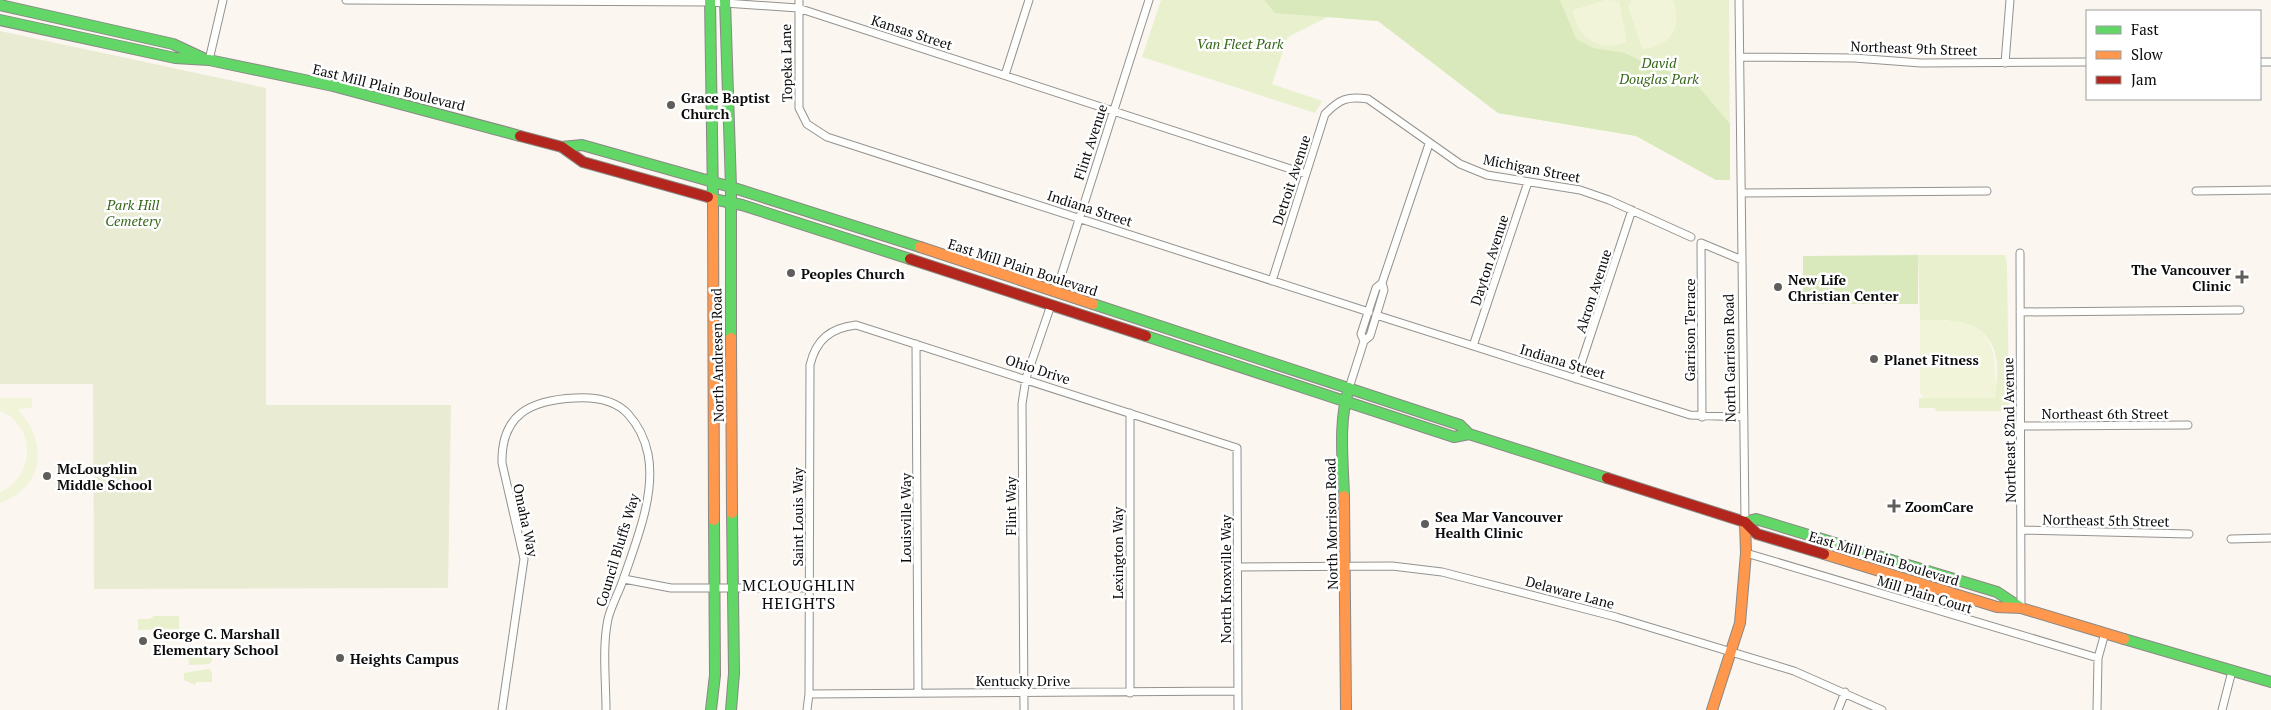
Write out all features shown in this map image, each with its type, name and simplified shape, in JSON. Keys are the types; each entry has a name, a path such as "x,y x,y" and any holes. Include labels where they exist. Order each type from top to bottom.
{"main road":[{"name":"North Andresen Road","path":"710,1 715,588 715,675 711,710"},
{"name":"North Andresen Road","path":"725,2 731,188 734,673 731,710"},
{"name":"East Mill Plain Boulevard","path":"0,5 173,44 209,60"},
{"name":"East Mill Plain Boulevard","path":"0,20 175,58 209,60 342,88 562,147 583,162 731,203 859,242 1454,437 1469,434"},
{"name":"East Mill Plain Boulevard","path":"562,147 582,145 713,182 1056,292 1460,425 1469,434 1745,522 1756,534 1997,607 2021,608 2271,682"},
{"name":"North Morrison Road","path":"1346,710 1345,401 1349,388"},
{"name":"East Mill Plain Boulevard","path":"1745,522 1756,519 1997,592 2021,608"},
{"name":"North Garrison Road","path":"1712,710 1732,653 1740,623 1746,553 1745,522"}],"street":[{"path":"209,60 223,0"},
{"name":"Kansas Street","path":"346,0 710,1 798,4 1005,75 1306,174"},
{"path":"1005,75 1029,0"},
{"name":"Flint Avenue","path":"1056,292 1149,0"},
{"name":"North Garrison Road","path":"1739,0 1745,522"},
{"path":"2005,63 2010,0"},
{"name":"Topeka Lane","path":"798,4 799,108 807,124"},
{"name":"Northeast 9th Street","path":"1740,58 1854,58 1921,63 2086,62"},
{"name":"Michigan Street","path":"1350,97 1368,99 1428,144 1460,164 1487,175 1580,190 1632,210 1691,238"},
{"name":"Detroit Avenue","path":"1272,282 1325,114 1334,105 1350,97"},
{"name":"Indiana Street","path":"807,124 827,137 1369,312"},
{"name":"North Morrison Road","path":"1364,341 1361,334 1376,288 1382,283 1428,144"},
{"name":"Dayton Avenue","path":"1473,346 1528,182"},
{"path":"2196,191 2271,190"},
{"path":"1742,193 1987,191"},
{"name":"Akron Avenue","path":"1576,379 1632,210"},
{"name":"Garrison Terrace","path":"1702,417 1702,243 1742,260"},
{"name":"Northeast 82nd Avenue","path":"2020,253 2022,426 2021,608"},
{"name":"North Morrison Road","path":"1349,388 1364,341 1370,336 1384,290 1382,283"},
{"name":"Flint Way","path":"1024,710 1022,404 1026,378 1051,305"},
{"path":"2020,312 2240,310"},
{"name":"Indiana Street","path":"1376,315 1702,417 1744,417"},
{"name":"Ohio Drive","path":"830,332 842,326 856,325 1026,378 1237,448"},
{"name":"Saint Louis Way","path":"807,710 809,694 810,365 817,346 830,332"},
{"name":"Louisville Way","path":"916,344 918,693"},
{"name":"Council Bluffs Way","path":"532,404 554,399 589,397 608,402 627,413 642,434 650,473 647,496 624,579 608,619 606,710"},
{"name":"Omaha Way","path":"502,710 524,559 502,463 501,449 506,430 517,416 532,404"},
{"name":"Lexington Way","path":"1130,413 1130,693"},
{"name":"Northeast 6th Street","path":"2022,426 2188,425"},
{"name":"North Knoxville Way","path":"1237,448 1238,710"},
{"name":"Northeast 5th Street","path":"2022,530 2189,534"},
{"path":"2231,539 2271,538"},
{"name":"Mill Plain Court","path":"1746,553 2098,658"},
{"name":"Delaware Lane","path":"1237,567 1414,567 1444,572 1616,618 1794,672 1845,692 1882,710"},
{"path":"624,579 671,588 809,588"},
{"path":"2097,710 2098,658 2105,633"},
{"path":"2222,710 2232,671"},
{"name":"Kentucky Drive","path":"809,694 1238,691"},
{"path":"1838,710 1845,692"}],"green space":[{"name":"David Douglas Park","path":"1161,0 1729,0 1730,180 1716,180 1636,136 1498,113 1378,21 1328,17 1288,37 1272,84 1322,101 1315,113 1142,57"},
{"name":"David Douglas Park","path":"1264,0 1560,0 1576,39 1593,48 1625,53 1645,63 1682,76 1698,86 1730,124 1730,180 1716,180 1636,136 1498,113 1378,21 1275,13"},
{"path":"1605,0 1619,1 1627,42 1608,46 1599,44 1591,41 1579,29 1573,10"},
{"path":"1632,0 1673,0 1677,18 1672,34 1667,40 1652,48 1642,49 1628,6"},
{"name":"Park Hill Cemetery","path":"0,31 266,88 266,405 451,405 448,588 94,589 93,384 0,384"},
{"path":"1918,255 2005,255 2007,265 2009,411 1936,411 1935,408 1919,408 1919,398 1995,398 1997,362 1987,337 1979,330 1958,322 1920,320"},
{"path":"1918,255 1918,304 1803,304 1803,256"},
{"path":"1920,320 1960,322 1974,327 1984,334 1990,344 1994,358 1996,376 1995,398 1924,398 1920,393"},
{"path":"0,398 32,398 32,408 18,409 28,422 34,435 38,449 38,462 34,474 26,486 15,495 0,503 0,492 12,485 20,475 25,464 27,452 21,428 12,418 0,411"},
{"path":"154,616 179,616 179,629 138,630 138,619 150,619"},
{"path":"188,653 212,653 212,661 209,664 189,665"},
{"path":"209,669 212,672 212,682 196,682 195,685 184,680 184,673"}],"traffic: fast":[{"path":"710,0 713,199 742,205 910,259"},
{"path":"725,0 731,187 920,247"},
{"path":"0,5 173,44 203,58"},
{"path":"0,20 175,58 209,60 333,86 520,136"},
{"path":"562,147 582,145 731,187 731,338"},
{"path":"1093,304 1460,425 1469,434 1607,478"},
{"path":"1146,336 1454,437 1469,434"},
{"path":"1344,496 1342,428 1349,388"},
{"path":"731,710 734,673 732,513"},
{"path":"1745,522 1756,519 1997,592 2021,608"},
{"path":"711,710 715,675 714,520"},
{"path":"2124,639 2271,682"}],"traffic: slow":[{"path":"708,197 713,199 714,520"},
{"path":"920,247 1093,304"},
{"path":"731,338 732,513"},
{"path":"1344,496 1346,710"},
{"path":"1712,710 1740,623 1746,553 1745,522"},
{"path":"1824,554 1997,607 2021,608 2124,639"}],"traffic: jam":[{"path":"520,136 562,147 583,162 708,197"},
{"path":"910,259 1146,336"},
{"path":"1607,478 1745,522 1757,534 1824,554"}],"place":[{"name":"Grace Baptist Church","path":"671,105"},
{"name":"Peoples Church","path":"791,273"},
{"name":"The Vancouver Clinic","path":"2242,277"},
{"name":"New Life Christian Center","path":"1778,287"},
{"name":"Planet Fitness","path":"1874,359"},
{"name":"McLoughlin Middle School","path":"47,476"},
{"name":"ZoomCare","path":"1894,506"},
{"name":"Sea Mar Vancouver Health Clinic","path":"1425,524"},
{"name":"George C. Marshall Elementary School","path":"143,641"},
{"name":"Heights Campus","path":"340,658"}],"district":[{"name":"MCLOUGHLIN HEIGHTS","path":"799,594"}],"park label":[{"name":"Van Fleet Park","path":"1240,43"}]}
